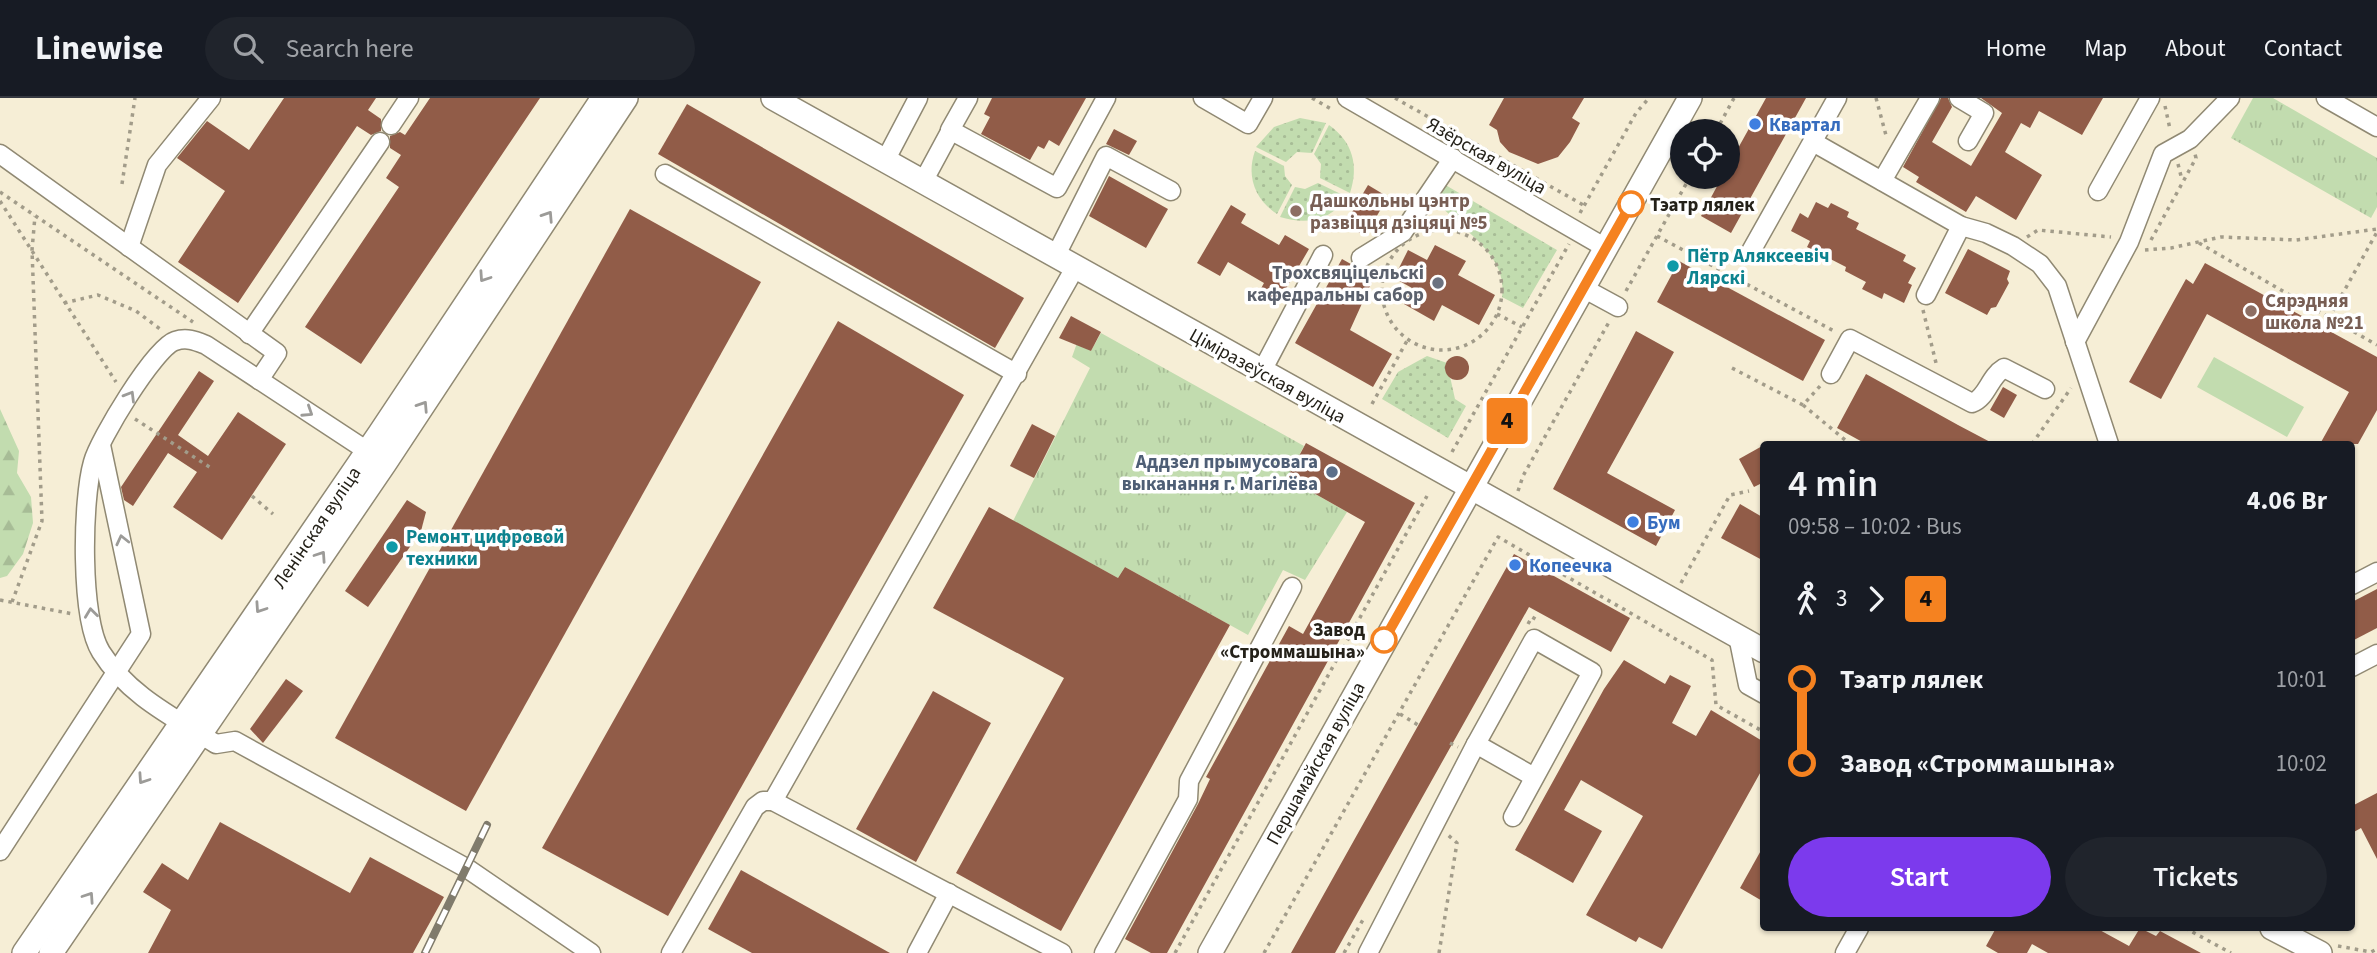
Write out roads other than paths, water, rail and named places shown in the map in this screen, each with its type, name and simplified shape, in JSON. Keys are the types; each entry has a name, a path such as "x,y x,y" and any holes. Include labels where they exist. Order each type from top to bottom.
{"main road":[{"name":"Ленінская вуліца","path":"376,457 603,98"},
{"name":"Ленінская вуліца","path":"24,953 191,728 626,98"},
{"name":"Ціміразеўская вуліца","path":"773,98 1760,649"},
{"name":"Першамайская вуліца","path":"1210,953 1690,98"},
{"name":"Ленінская вуліца","path":"51,953 191,728"},
{"path":"2278,931 2317,952"}],"street":[{"path":"129,247 157,166 211,98"},
{"path":"391,125 409,98"},
{"path":"886,159 918,98"},
{"path":"924,180 968,98"},
{"path":"951,130 1057,188 1106,98"},
{"path":"1203,98 1248,124 1263,98"},
{"name":"Язёрская вуліца","path":"1347,98 1606,248"},
{"path":"1750,253 1837,98"},
{"path":"1882,181 1930,98"},
{"path":"1959,98 1984,113 1968,141"},
{"path":"2098,191 2150,98"},
{"path":"2075,342 2129,242 2163,154 2190,139 2230,98"},
{"path":"2326,98 2377,127"},
{"path":"249,334 380,142"},
{"path":"1813,142 1961,226 1986,233 2013,246 2040,264 2057,286 2108,441"},
{"path":"0,153 277,353 259,380"},
{"path":"1056,255 1106,156 1171,191"},
{"path":"1361,258 1403,232 1453,158"},
{"path":"664,174 1017,374"},
{"path":"1926,295 1961,226"},
{"path":"1262,371 1323,255"},
{"path":"773,801 1076,266"},
{"path":"1583,288 1618,307"},
{"path":"376,457 206,345 191,339 176,340 163,348 149,364 93,460 84,532 90,618 99,650 140,696 216,744 235,741 468,869 588,952"},
{"path":"1831,374 1850,339 1972,403 1978,401 1995,374 2004,369 2019,373 2045,389"},
{"path":"0,851 141,634 101,445"},
{"path":"2355,583 2377,572"},
{"path":"1104,953 1188,799 1189,781 1292,587"},
{"path":"1738,636 1748,685 1760,692"},
{"path":"1368,953 1476,744 1534,639 1592,672 1513,817"},
{"path":"2355,665 2377,654"},
{"path":"1476,744 1534,777"},
{"path":"671,953 755,807 763,801 773,801 1062,953"},
{"path":"917,953 950,893"},
{"path":"1845,953 1857,931"}],"railway":[{"path":"425,953 487,825"}],"place":[{"name":"Квартал","path":"1755,124"},
{"name":"Тэатр лялек","path":"1631,204"},
{"name":"Дашкольны цэнтр развіцця дзіцяці №5","path":"1296,211"},
{"name":"Пётр Аляксеевіч Лярскі","path":"1673,266"},
{"name":"Трохсвяціцельскі кафедральны сабор","path":"1438,283"},
{"name":"Сярэдняя школа №21","path":"2251,311"},
{"name":"Аддзел прымусовага выканання г. Магілёва","path":"1332,472"},
{"name":"Бум","path":"1633,522"},
{"name":"Ремонт цифровой техники","path":"392,547"},
{"name":"Копеечка","path":"1515,565"},
{"name":"Завод «Строммашына»","path":"1384,640"}]}
